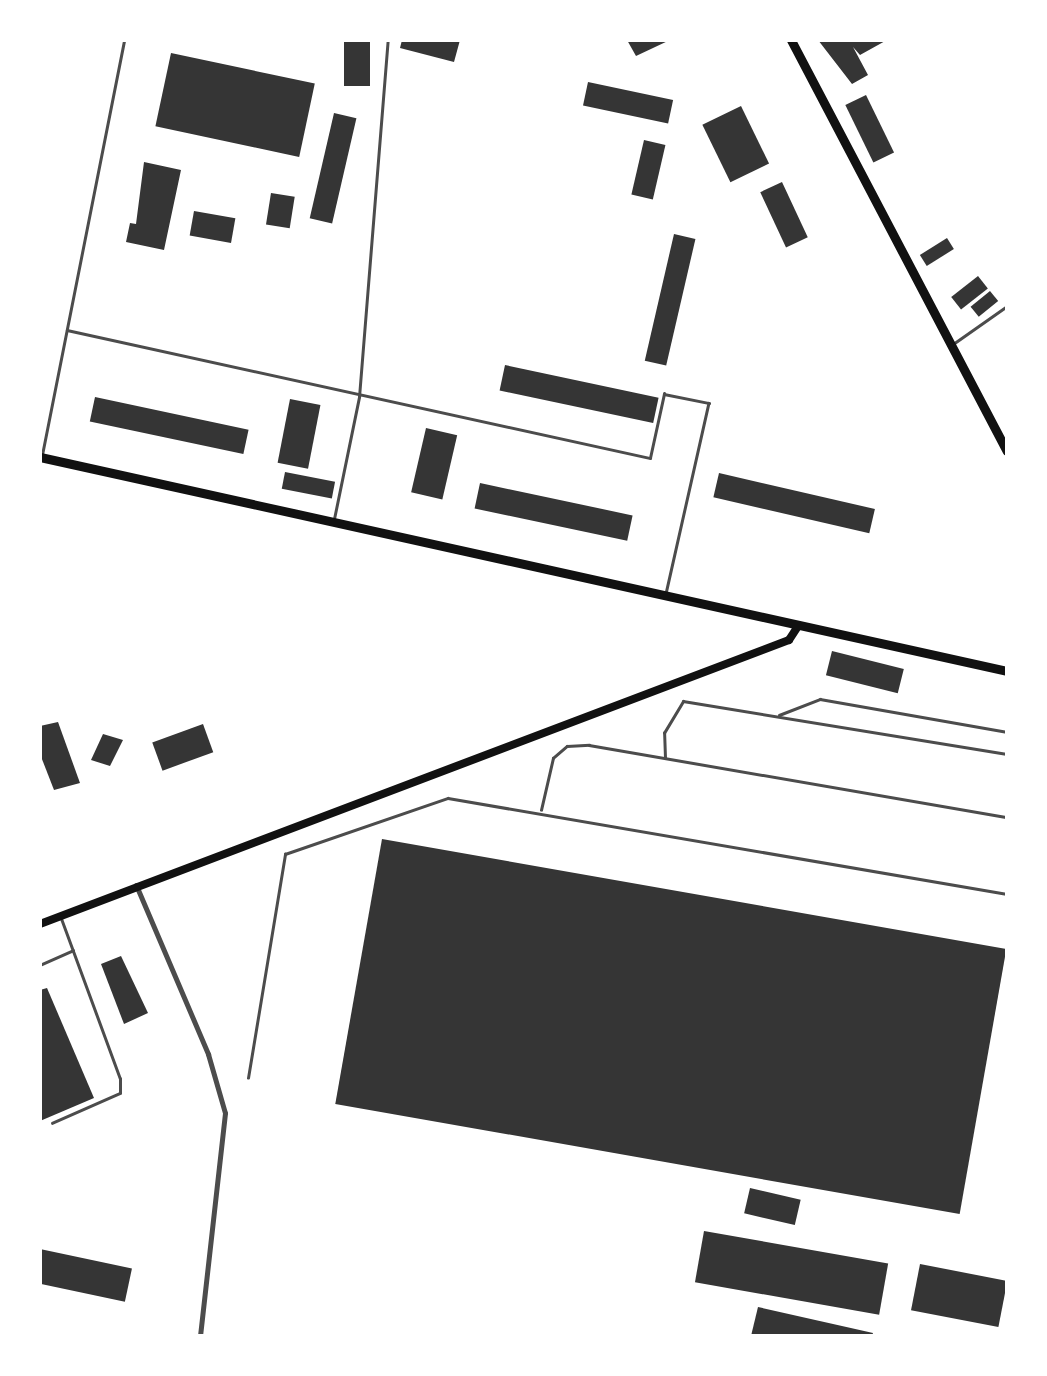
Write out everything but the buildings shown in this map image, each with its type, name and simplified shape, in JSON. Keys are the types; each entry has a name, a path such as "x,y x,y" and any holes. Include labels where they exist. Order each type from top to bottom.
{"main road":[{"path":"791,40 948,348 1007,451"},
{"path":"41,459 1007,671"},
{"path":"40,924 136,885 789,640 798,626"}],"street":[{"path":"136,885 208,1054 225,1113 200,1336"}],"lane":[{"path":"41,459 124,40"},
{"path":"333,523 359,397 388,40"},
{"path":"948,348 1007,306"},
{"path":"67,330 359,397 650,458 664,394 709,403 666,597"},
{"path":"779,715 820,699 1007,732"},
{"path":"665,758 664,733 683,701 1007,754"},
{"path":"541,810 553,758 568,746 665,758 1007,817"},
{"path":"248,1078 285,854 448,798 541,810 1007,894"},
{"path":"52,1123 120,1093 120,1079 60,916"},
{"path":"40,965 73,950"}]}
